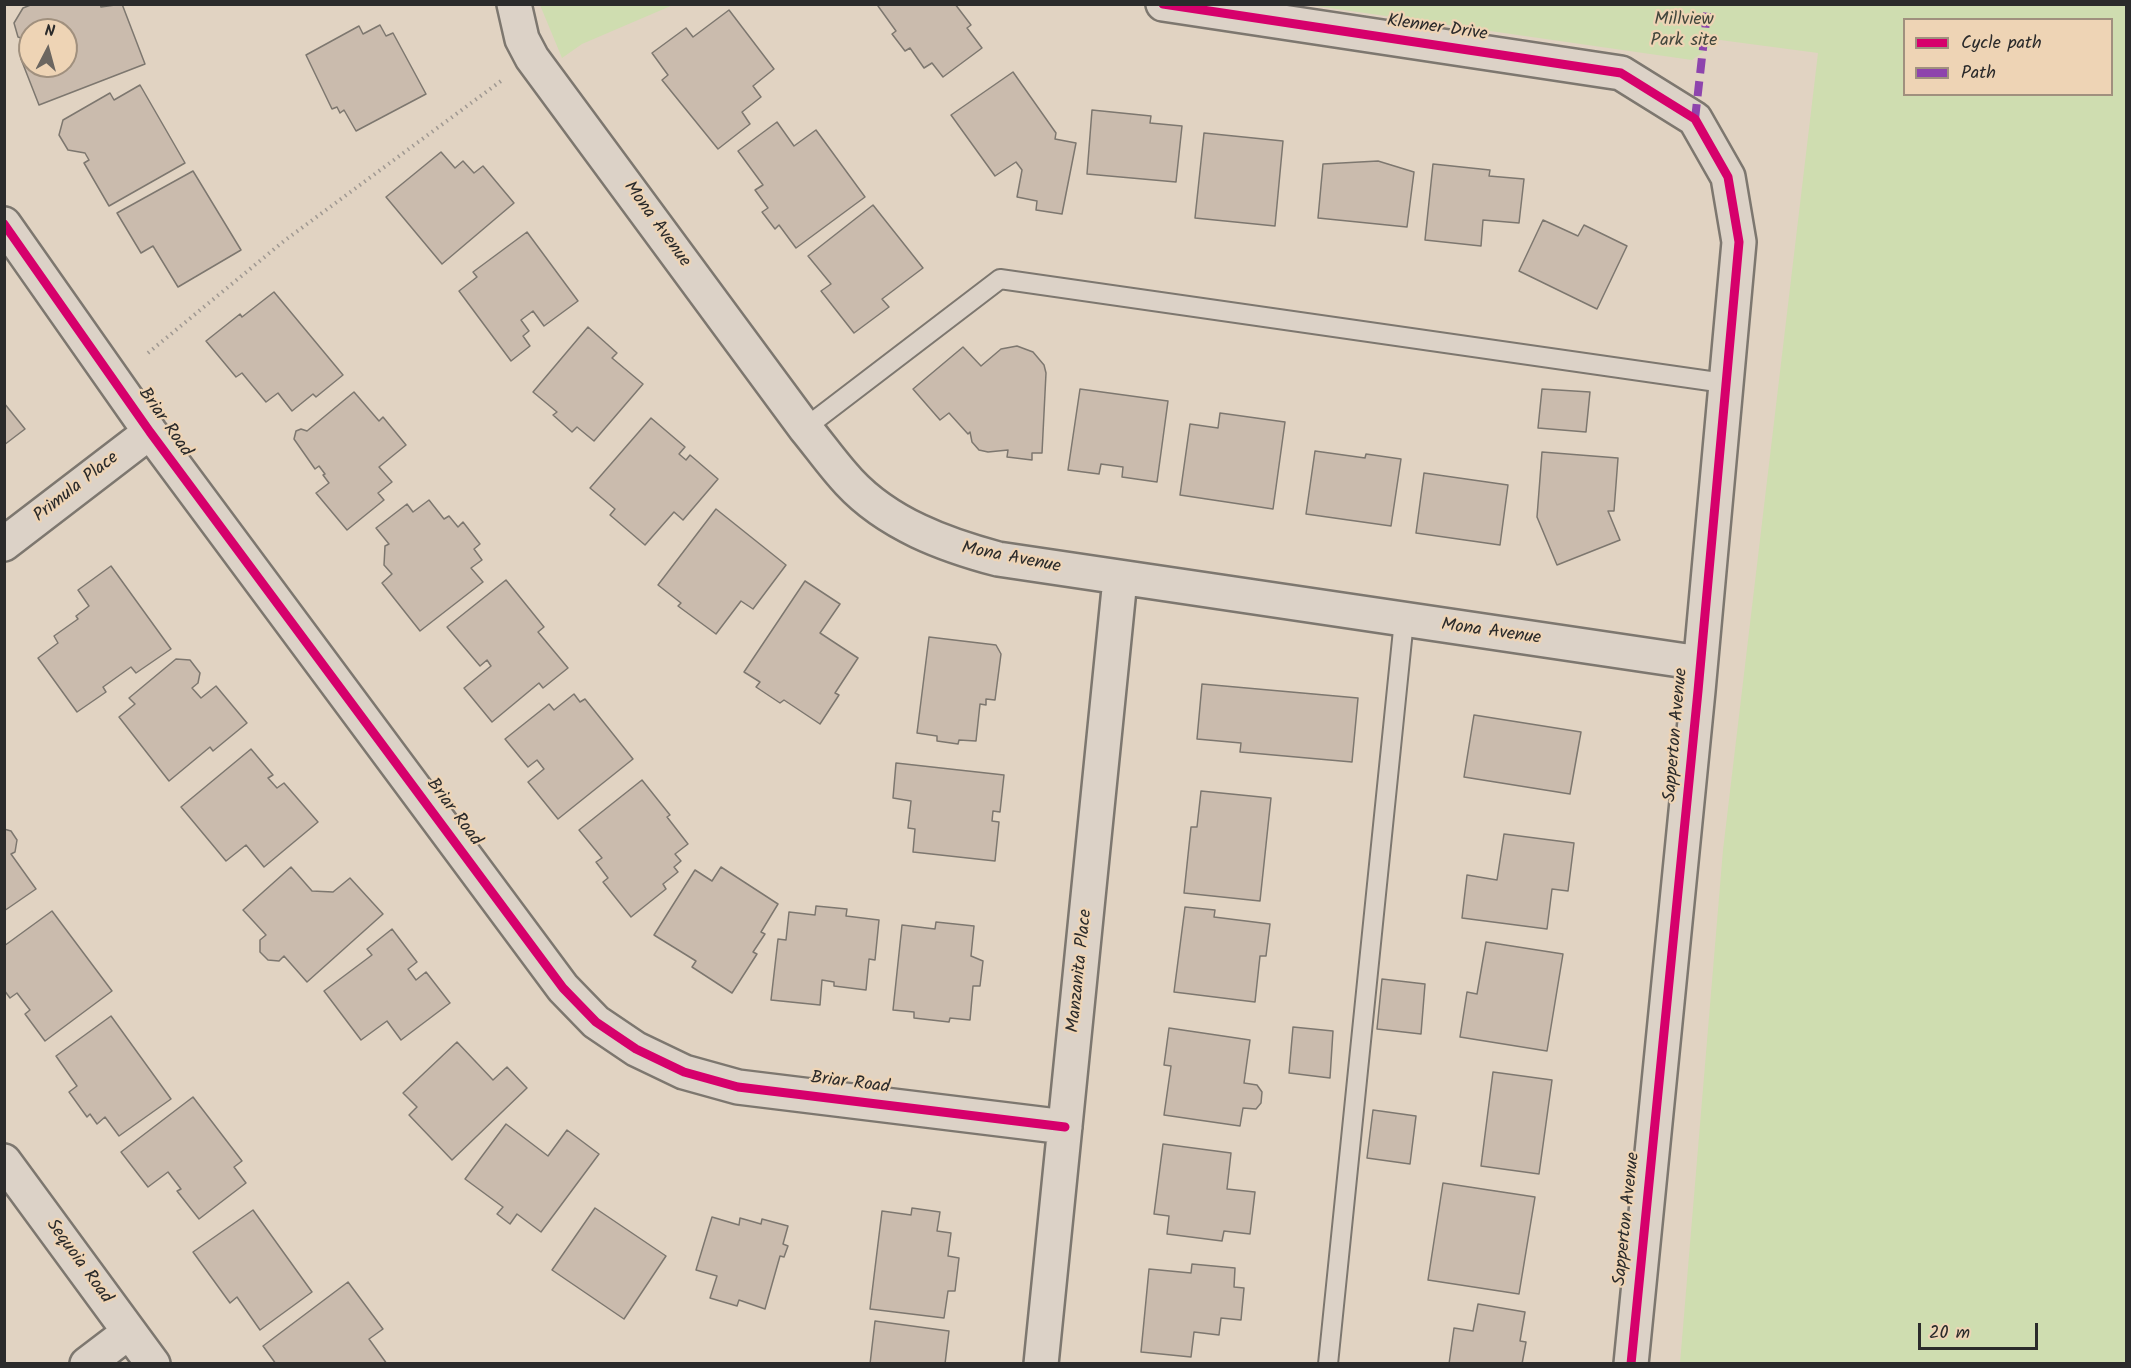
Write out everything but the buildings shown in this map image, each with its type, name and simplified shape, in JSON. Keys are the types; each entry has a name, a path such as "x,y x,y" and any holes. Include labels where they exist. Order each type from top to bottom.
{"street":[{"name":"Mona Avenue","path":"513,4 522,39 532,58 805,428 850,483 878,506 923,533 954,548 998,559 1120,579 1700,663"},
{"name":"Klenner Drive","path":"1162,4 1621,73 1695,119"},
{"name":"Sapperton Avenue","path":"1630,1364 1700,663 1724,383 1739,242 1728,177 1695,119"},
{"name":"Briar Road","path":"4,224 150,432 562,988 597,1022 636,1049 684,1072 738,1088 1065,1127"},
{"name":"Primula Place","path":"4,544 150,432"},
{"name":"Manzanita Place","path":"1041,1364 1120,579"},
{"name":"Sequoia Road","path":"4,1161 153,1364"},
{"path":"87,1364 129,1332"}],"lane":[{"path":"805,428 1000,279 1724,383"},
{"path":"1328,1364 1404,620"}],"path":[{"path":"148,353 284,241 491,89"}],"green space":[{"path":"540,4 673,5 582,44 562,58"},
{"name":"Millview Park site","path":"1309,5 2126,5 2126,1363 1680,1363 1723,850 1818,53 1720,40 1692,60"}],"marked path":[{"path":"1695,119 1708,4"}],"cycle path":[{"path":"1163,4 1621,73 1695,119 1728,177 1739,242 1698,691 1631,1364"},
{"path":"4,224 150,432 563,988 596,1022 636,1049 684,1072 738,1087 1065,1127"}]}
